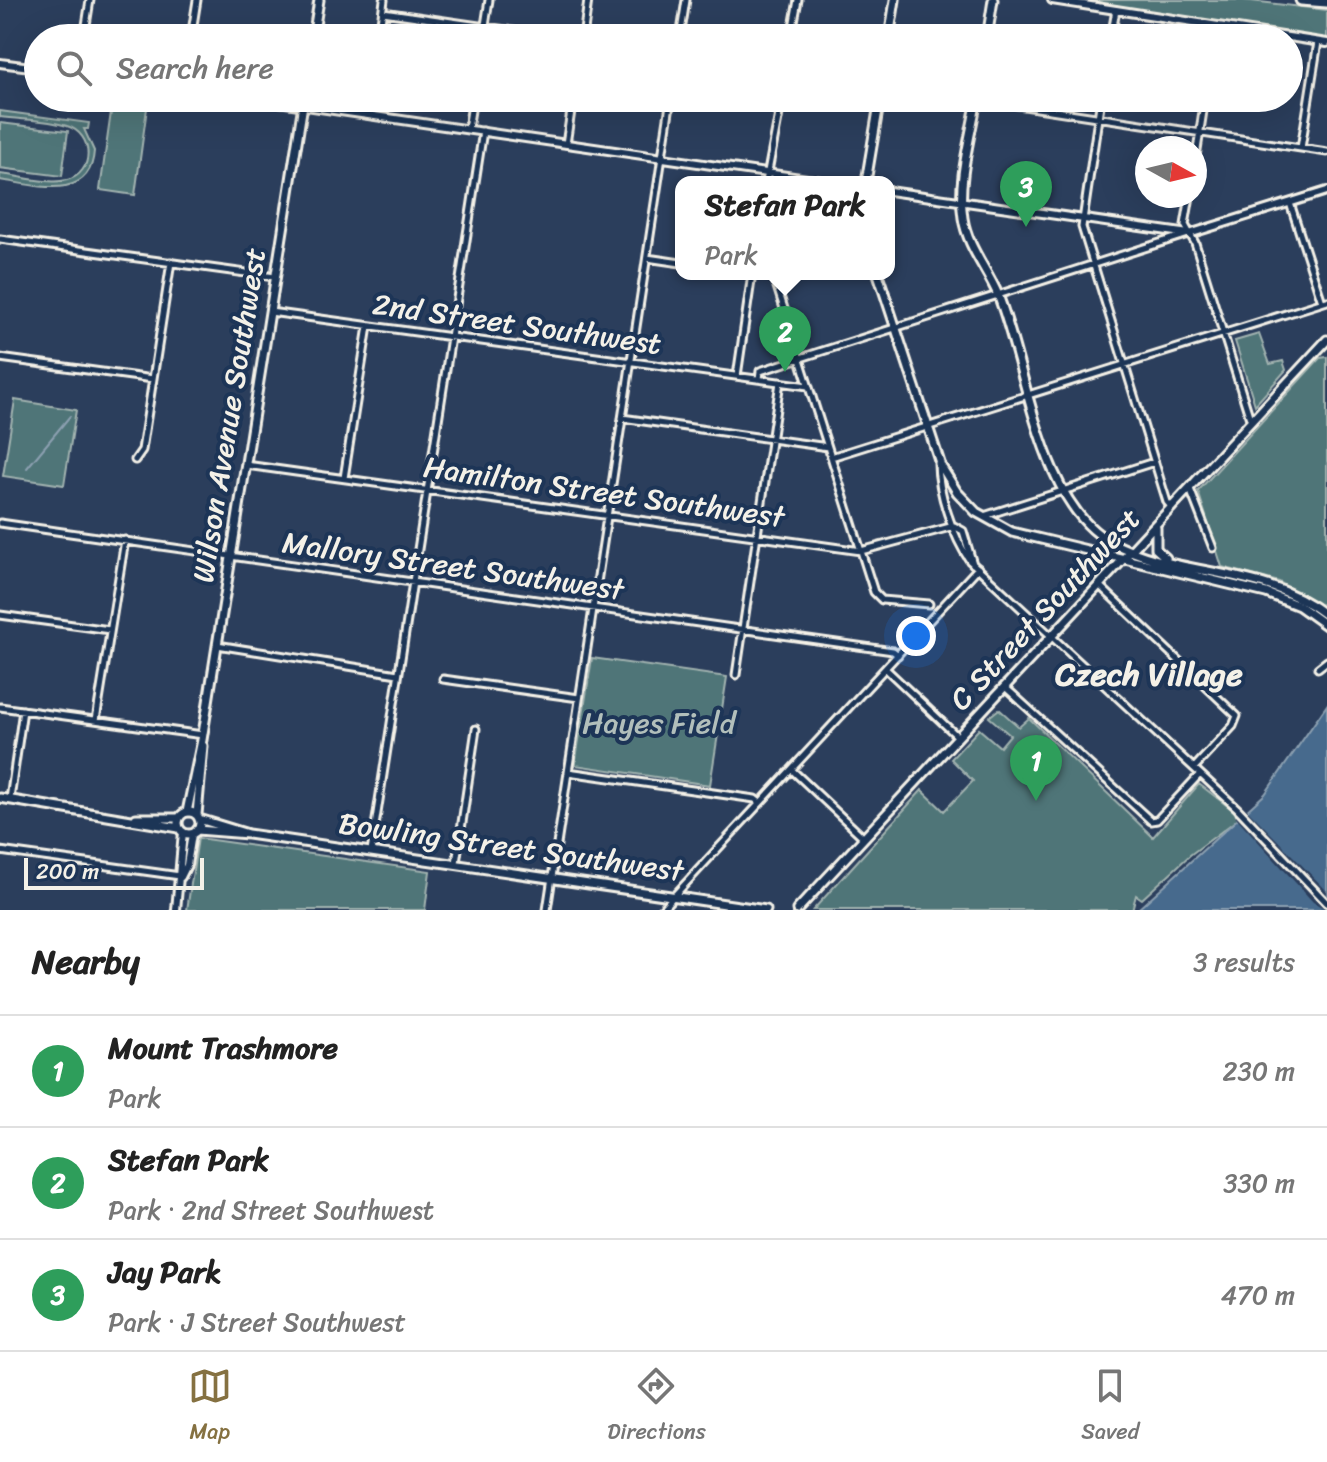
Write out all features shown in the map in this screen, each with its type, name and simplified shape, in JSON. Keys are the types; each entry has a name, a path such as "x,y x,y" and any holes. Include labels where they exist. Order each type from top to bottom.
{"highway":[{"path":"1301,0 1327,2"}],"main road":[{"path":"315,24 319,0"},
{"path":"891,24 895,0"},
{"path":"989,24 993,0"},
{"name":"Wilson Avenue Southwest","path":"195,832 203,737 301,112"},
{"path":"867,176 878,112"},
{"path":"975,112 962,201 965,227 998,296 1061,492 1092,530 1134,551 1271,584 1303,598 1327,616"},
{"path":"880,280 938,457 957,492 982,517 1023,536 1277,597 1327,626"},
{"name":"C Street Southwest","path":"797,910 1325,346"},
{"path":"1157,526 1156,549 1171,561"},
{"name":"Wilson Avenue Southwest","path":"181,830 203,737"},
{"path":"0,798 134,818 181,830"},
{"path":"134,818 183,815"},
{"name":"Bowling Street Southwest","path":"183,815 248,834"},
{"name":"Bowling Street Southwest","path":"181,830 248,834 766,910"}],"street":[{"path":"86,24 90,0"},
{"path":"193,24 197,0"},
{"path":"381,24 384,0"},
{"path":"484,24 489,0"},
{"path":"585,24 588,0"},
{"path":"682,24 686,0"},
{"path":"794,24 798,0"},
{"path":"1052,0 1204,24"},
{"path":"1114,24 1116,10"},
{"path":"383,12 470,24"},
{"path":"1303,40 1327,43"},
{"path":"1301,148 1318,42"},
{"path":"0,63 24,66"},
{"path":"356,112 788,176"},
{"path":"468,129 471,112"},
{"path":"566,144 571,112"},
{"path":"547,910 669,112"},
{"path":"767,176 779,112"},
{"path":"1066,112 1327,152"},
{"path":"1099,112 1083,220 1093,266 1154,462 1167,502 1173,509"},
{"path":"1199,136 1203,112"},
{"path":"371,852 483,131"},
{"path":"759,379 760,371 1327,191"},
{"path":"895,192 1186,234"},
{"path":"831,457 1325,301 1290,203"},
{"path":"1188,208 1186,234 1224,333 1251,423"},
{"path":"0,239 275,277"},
{"path":"647,258 675,262"},
{"path":"135,460 142,450 171,262"},
{"path":"737,376 753,280"},
{"path":"775,280 877,598 929,604"},
{"name":"2nd Street Southwest","path":"270,312 808,386"},
{"path":"344,478 368,326"},
{"path":"0,358 153,379"},
{"path":"736,675 780,382"},
{"path":"622,418 828,447"},
{"path":"938,457 938,475 954,526 964,552 976,566 1237,808 1327,903"},
{"path":"982,517 1154,462"},
{"name":"Hamilton Street Southwest","path":"246,465 861,551 954,526"},
{"path":"1190,489 1213,548"},
{"name":"Mallory Street Southwest","path":"0,523 893,651 898,655"},
{"path":"96,720 125,540"},
{"path":"661,910 886,669 976,566"},
{"path":"1100,586 1237,716 1233,726 1194,768"},
{"path":"0,615 110,630"},
{"path":"217,645 398,674"},
{"path":"1318,668 1327,661"},
{"path":"886,669 958,737"},
{"path":"443,679 579,698"},
{"path":"1005,687 1153,822 1200,774"},
{"path":"0,707 203,737"},
{"path":"10,799 23,710"},
{"path":"456,863 476,729"},
{"path":"792,770 864,838"},
{"path":"568,772 755,799 760,803"},
{"path":"176,910 181,877 181,830"},
{"path":"181,877 195,832"},
{"path":"0,851 181,877"}],"green space":[{"path":"1079,0 1243,0 1327,10 1327,39 1303,35 1303,24 1232,24"},
{"path":"0,111 89,123 88,129 84,129 94,151 83,178 59,187 0,180 0,174 43,181 67,180 83,170 88,153 76,130 43,121 0,117"},
{"path":"111,112 146,112 135,195 100,190"},
{"path":"0,123 68,131 62,176 0,168"},
{"path":"1259,334 1270,364 1283,361 1286,370 1255,405 1235,341"},
{"path":"1327,357 1327,610 1279,582 1222,567 1198,491 1320,358"},
{"path":"15,400 76,410 64,485 3,476"},
{"name":"Hayes Field","path":"592,658 727,677 710,785 575,765"},
{"path":"999,709 1019,727 1029,718 1153,837 1199,784 1234,811 1238,819 1190,855 1142,899 1136,895 1132,910 813,910 922,790 944,811 973,781 951,759 979,729 1000,747 1010,735 989,717"},
{"path":"198,838 430,871 425,910 187,910"}],"water":[{"path":"1327,705 1327,910 1137,910 1265,794"}],"pier":[{"path":"1245,807 1327,891 1327,910 1313,902 1235,816"}],"waterway":[{"path":"27,468 70,416"}],"place":[{"name":"Jay Park","path":"1026,227"},
{"name":"Stefan Park","path":"785,372"},
{"name":"Mount Trashmore","path":"1036,801"}],"district":[{"name":"Czech Village","path":"1149,674"}]}
